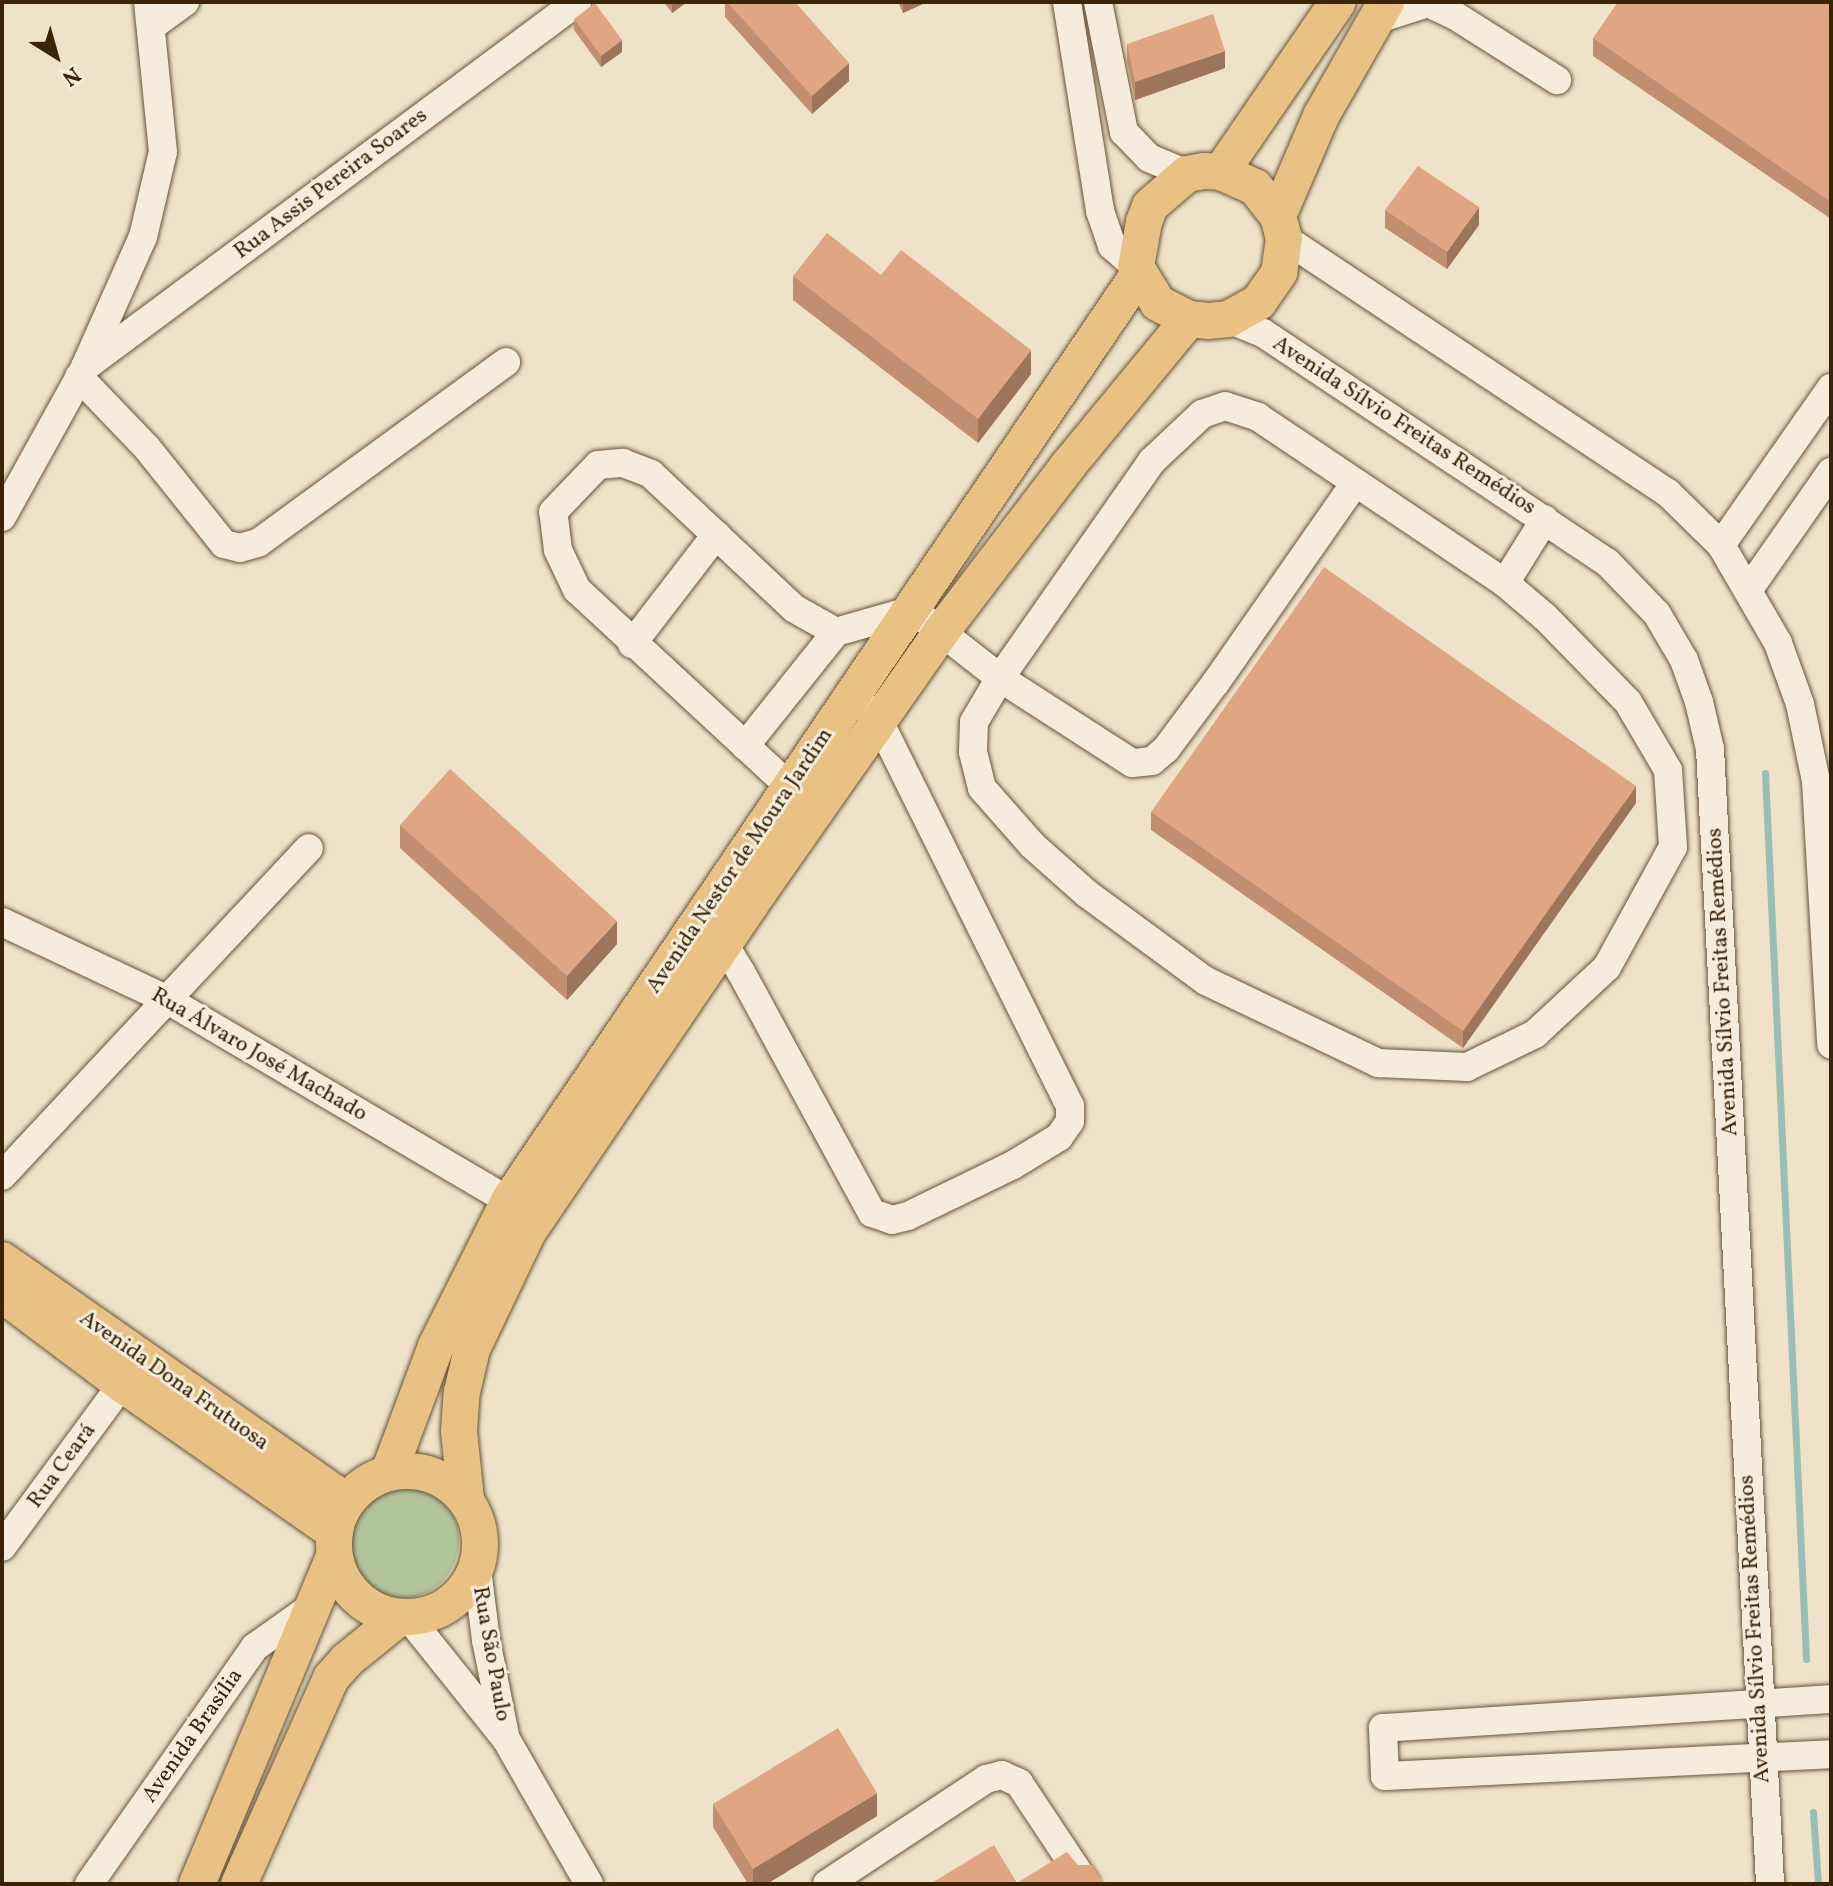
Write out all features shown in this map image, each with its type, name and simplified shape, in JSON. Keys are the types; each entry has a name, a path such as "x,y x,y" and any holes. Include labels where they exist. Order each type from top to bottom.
{"main road":[{"name":"Avenida Nestor de Moura Jardim","path":"477,1569 481,1544 477,1520 466,1499 459,1431 462,1392 472,1349 528,1232 737,895 789,789 913,610 1137,271 1144,222 1150,206 1204,173 1338,2"},
{"path":"1137,271 1158,303 1189,319 1228,319 1259,302 1279,273 1281,227 1321,116 1380,11"},
{"path":"1204,173 1255,187 1281,227"},
{"name":"Avenida Nestor de Moura Jardim","path":"737,895 818,809 941,632 1067,467 1189,319"},
{"name":"Avenida Nestor de Moura Jardim","path":"389,1472 436,1346 509,1201 712,933"},
{"name":"Avenida Dona Frutuosa","path":"2,1260 339,1530"},
{"name":"Avenida Dona Frutuosa","path":"2,1294 122,1384 339,1530"},
{"path":"197,1884 314,1605 339,1530 365,1484 389,1472 425,1472 448,1482 466,1499"},
{"path":"339,1530 340,1576 352,1593 366,1605 405,1618"},
{"path":"239,1884 331,1678 347,1660 405,1618 435,1613 453,1602 467,1587 477,1569"}],"street":[{"path":"2,517 82,372 143,237 163,152 150,14 185,2"},
{"name":"Rua Assis Pereira Soares","path":"82,372 577,2"},
{"path":"1067,2 1100,211 1112,246 1137,271"},
{"path":"1098,2 1124,132 1149,158 1204,173"},
{"path":"1380,11 1428,3 1454,15 1557,80"},
{"path":"1281,227 1668,493 1721,545 1778,643 1800,704 1816,781 1831,1045"},
{"name":"Avenida Sílvio Freitas Remédios","path":"1228,319 1263,333 1607,562 1657,614 1684,660 1710,749 1770,1884"},
{"path":"82,372 224,544 240,548 258,543 506,362"},
{"path":"1721,545 1831,388"},
{"path":"1225,406 1258,417 1355,483 1505,583 1545,617 1628,702 1668,770 1673,847 1607,967 1535,1034 1467,1067 1378,1063 1206,981 1086,893 1032,845 982,788 973,752 974,722 1000,678 1152,461 1202,414 1225,406"},
{"path":"818,809 789,789 577,590 558,550 553,512 598,465 623,463 651,474 795,609 836,632"},
{"path":"1749,589 1831,472"},
{"path":"745,746 836,632 913,610 1000,678 1132,763 1152,761 1166,749 1216,682 1355,483"},
{"path":"1505,583 1545,519"},
{"path":"632,644 716,535"},
{"path":"712,933 872,1213 892,1220 908,1216 1013,1165 1059,1137 1070,1121 1070,1106 879,721 854,695"},
{"path":"2,1176 309,848"},
{"name":"Rua Álvaro José Machado","path":"2,922 166,999 509,1201"},
{"name":"Rua Ceará","path":"2,1547 122,1384"},
{"name":"Rua São Paulo","path":"477,1569 486,1640 506,1739"},
{"name":"Avenida Brasília","path":"89,1884 255,1647 314,1605"},
{"name":"Rua São Paulo","path":"405,1618 506,1739 589,1884"},
{"path":"1831,1699 1383,1728 1385,1776 1831,1754"},
{"path":"827,1884 986,1779 1002,1775 1019,1783 1086,1884"}],"green space":[{"path":"402,1484 424,1489 442,1501 454,1519 459,1541 454,1563 442,1581 424,1593 402,1598 380,1593 362,1581 350,1563 345,1541 350,1519 362,1501 380,1489"}],"building":[{"path":"727,2 795,2 849,63 812,96"},
{"path":"1618,2 1831,2 1831,202 1593,38"},
{"path":"595,3 622,40 601,56 574,19"},
{"path":"1213,14 1225,51 1135,82 1127,44"},
{"path":"1418,166 1479,207 1447,252 1385,210"},
{"path":"827,233 881,275 901,250 1031,350 978,419 793,276"},
{"path":"1324,567 1636,786 1463,1031 1151,812"},
{"path":"450,769 617,921 567,976 400,825"},
{"path":"838,1728 877,1793 753,1869 713,1804"},
{"path":"994,1845 1017,1883 1067,1852 1078,1865 1092,1865 1104,1884 930,1884"}],"waterway":[{"path":"1765,773 1806,1659"},
{"path":"1813,1812 1818,1884"}]}
